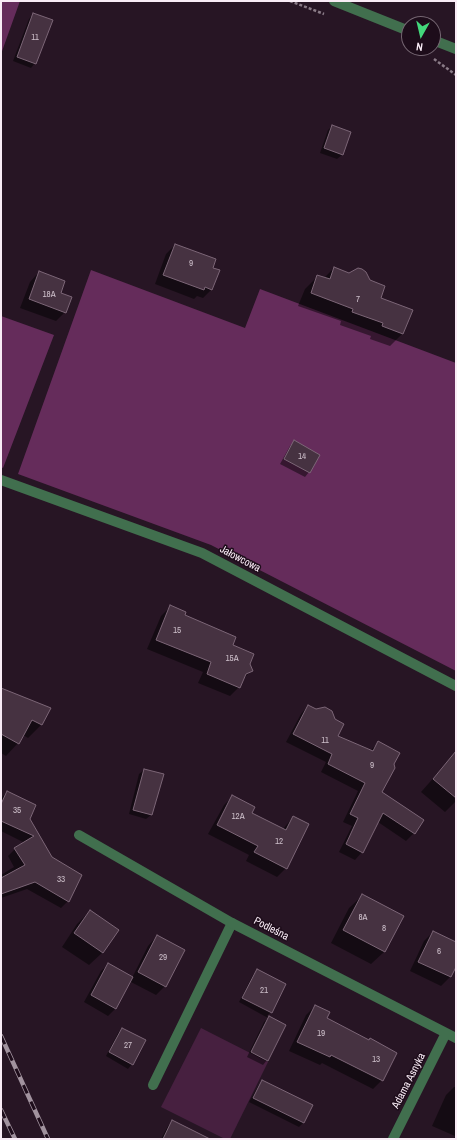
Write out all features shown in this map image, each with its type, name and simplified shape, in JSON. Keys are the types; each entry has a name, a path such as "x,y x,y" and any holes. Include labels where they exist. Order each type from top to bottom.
{"street":[{"path":"334,1 401,28"},
{"path":"441,43 456,49"},
{"name":"Jałowcowa","path":"1,480 202,553 456,686"},
{"name":"Podleśna","path":"79,835 232,923 456,1038"},
{"path":"153,1085 232,923"},
{"name":"Adama Asnyka","path":"393,1139 446,1033"}],"path":[{"path":"430,56 456,75"}],"shaded area":[{"path":"1,1 20,1 1,54"},
{"path":"91,270 245,328 260,289 456,363 456,671 211,545 18,474"},
{"path":"1,316 54,335 3,468 1,467"},
{"path":"201,1028 268,1062 230,1139 225,1139 161,1107"}],"building":[{"path":"33,13 53,20 36,64 17,57"},
{"path":"332,125 351,132 343,155 324,148"},
{"path":"175,244 216,259 213,268 220,270 212,290 205,287 204,290 163,275"},
{"path":"334,267 349,273 358,268 362,269 366,272 370,280 385,286 381,298 413,310 403,334 382,326 383,323 352,312 353,309 311,293 317,275 330,279"},
{"path":"39,271 65,281 61,293 72,297 66,313 29,299"},
{"path":"294,440 320,455 310,473 284,459"},
{"path":"170,605 186,612 185,615 236,637 233,645 254,654 250,664 253,671 246,674 240,688 207,674 211,662 156,640"},
{"path":"1,688 51,708 42,725 32,720 19,744 1,734"},
{"path":"308,705 316,709 325,707 332,711 335,719 344,724 338,736 373,751 378,741 400,753 394,764 395,768 382,792 424,820 415,834 383,813 363,853 346,844 358,818 350,814 365,783 328,764 332,754 293,734"},
{"path":"456,751 456,798 433,779"},
{"path":"144,769 164,774 152,815 133,810"},
{"path":"7,791 36,805 30,819 52,857 82,875 69,902 35,882 1,894 1,878 25,865 14,848 34,836 1,821 1,804"},
{"path":"232,795 255,807 252,813 286,830 293,816 309,824 287,869 254,852 258,846 217,825"},
{"path":"362,894 404,916 385,952 343,930"},
{"path":"90,910 119,930 103,953 74,933"},
{"path":"433,931 456,942 456,967 451,977 418,962"},
{"path":"157,935 185,950 166,987 138,972"},
{"path":"108,963 133,977 116,1009 91,995"},
{"path":"257,969 286,984 272,1013 242,998"},
{"path":"315,1005 330,1012 327,1018 369,1040 370,1038 397,1053 383,1081 331,1055 330,1057 297,1042"},
{"path":"269,1016 286,1025 268,1061 251,1052"},
{"path":"122,1028 146,1040 133,1065 109,1052"},
{"path":"262,1080 313,1105 304,1123 253,1098"},
{"path":"172,1120 210,1139 163,1139"}],"railway":[{"path":"1,1036 48,1139"},
{"path":"1,1110 15,1139"}]}
